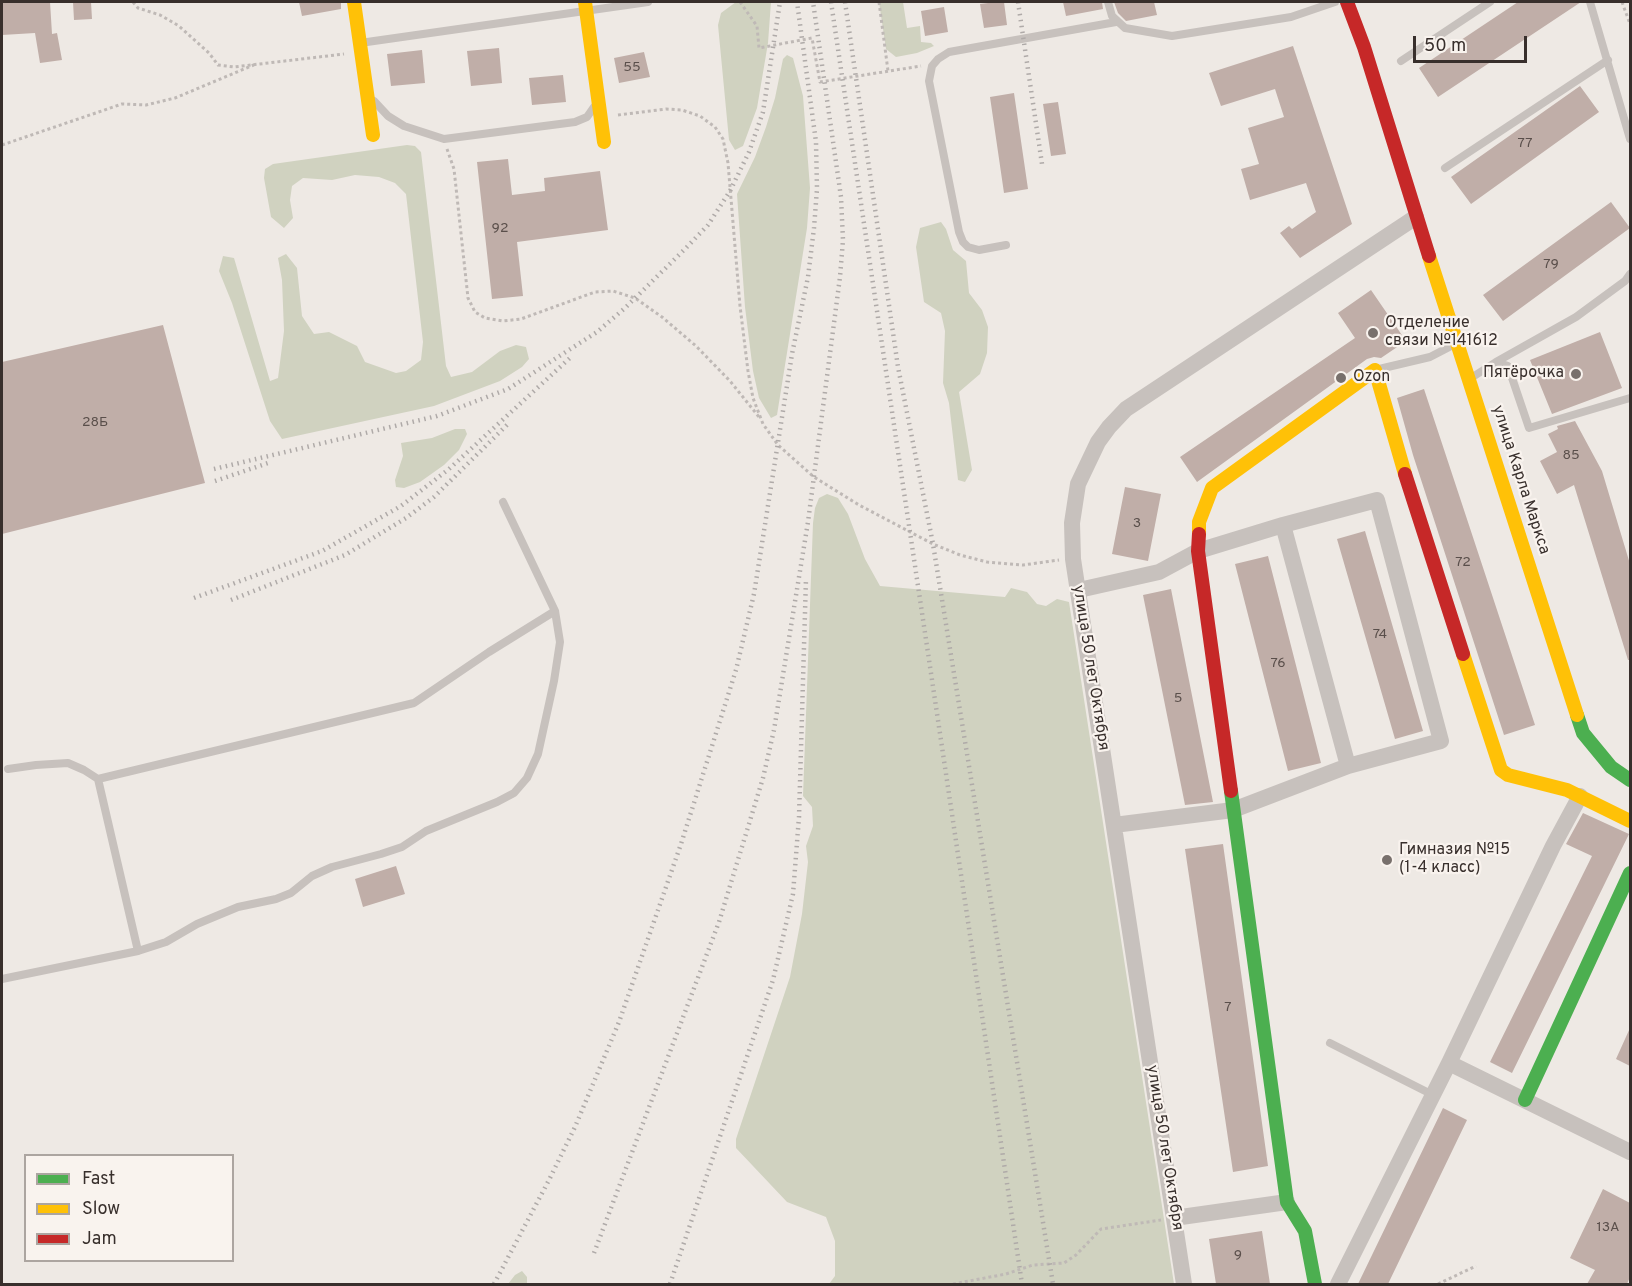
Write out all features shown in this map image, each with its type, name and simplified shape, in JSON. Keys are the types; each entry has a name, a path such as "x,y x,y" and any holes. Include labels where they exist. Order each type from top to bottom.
{"street":[{"path":"354,2 373,135"},
{"name":"улица Карла Маркса","path":"1347,2 1364,47 1416,217 1583,733 1611,767 1630,780"},
{"path":"586,7 604,142"},
{"name":"улица 50 лет Октября","path":"1184,1284 1073,559 1072,523 1078,484 1098,442 1126,409 1416,217"},
{"path":"1315,1284 1305,1231 1287,1202 1198,551 1199,522 1212,488 1375,370 1400,459 1501,770 1508,775 1567,790 1630,821"},
{"path":"1079,590 1160,572 1198,551 1377,500 1442,741 1348,766 1233,810 1114,825"},
{"path":"1283,525 1348,766"},
{"path":"1338,1284 1449,1063 1553,846 1580,796"},
{"path":"1525,1100 1630,873"},
{"path":"1449,1063 1630,1152"},
{"path":"1174,1218 1287,1202"}],"lane":[{"path":"360,48 586,7 648,2"},
{"path":"1108,2 1116,22 1125,28 1137,32 1172,36 1291,17 1335,2"},
{"path":"1401,61 1490,2"},
{"path":"1590,2 1630,138"},
{"path":"1006,245 979,250 969,248 963,242 959,232 929,81 932,66 938,59 950,52 1116,22"},
{"path":"1445,168 1608,60"},
{"path":"366,88 376,105 404,126 421,134 444,139 575,122 587,117 594,109 598,96"},
{"path":"1470,379 1576,317 1625,281 1630,274"},
{"path":"1375,370 1430,357 1458,343"},
{"path":"1496,362 1508,366 1529,428 1630,398"},
{"path":"2,979 138,951 166,942 197,924 238,907 276,899 291,893 312,876 332,867 402,847 426,831 497,802 514,792 527,778 538,754 560,642 555,611 503,502"},
{"path":"98,779 414,704 489,652 555,611"},
{"path":"8,769 68,763 98,779 138,951"},
{"path":"1330,1043 1433,1095"}],"path":[{"path":"133,2 138,8 160,15 180,26 209,53 218,65 256,64 360,48"},
{"path":"740,2 757,26 759,48 812,38 820,82 932,66"},
{"path":"879,2 889,72"},
{"path":"1622,2 1630,24"},
{"path":"2,145 122,104 146,105 175,98 256,64"},
{"path":"601,117 666,109 682,110 700,116 714,127 723,139 728,163 748,371 753,398 761,419"},
{"path":"444,139 454,170 468,298 475,312 485,318 503,321 521,319 595,292 613,291 634,298 662,317 696,346 730,381 761,419 778,445 814,477 859,505 933,544 960,555 987,562 1023,565 1073,559"},
{"path":"953,1284 1006,1274 1032,1264 1064,1263 1076,1255 1101,1229 1174,1218"},
{"path":"1438,1284 1476,1266"}],"green space":[{"path":"736,2 771,2 768,43 757,108 743,146 735,150 729,140 718,25 721,13"},
{"path":"879,2 903,2 907,28 920,26 921,42 931,43 934,46 917,53 896,57 886,49"},
{"path":"787,55 793,58 803,96 810,188 807,228 777,415 771,418 759,398 753,371 745,307 737,194 755,157 766,127 783,59"},
{"path":"407,145 415,146 421,152 446,366 451,377 472,372 500,351 516,345 526,347 529,359 522,367 500,381 434,406 282,439 270,421 232,303 219,271 223,256 234,258 270,381 278,378 284,331 282,280 278,258 286,254 297,268 302,316 314,334 329,332 357,346 365,362 396,373 406,371 421,360 423,342 406,194 395,183 379,177 355,175 332,180 303,178 292,186 290,200 293,218 284,228 271,217 264,178 265,169 273,164"},
{"path":"941,222 946,229 953,250 966,261 969,293 982,310 988,327 987,353 980,374 959,392 972,470 965,482 958,480 949,403 943,383 945,331 941,313 924,302 916,247 920,228"},
{"path":"455,429 465,429 467,434 459,450 444,465 420,482 404,488 396,487 395,480 403,456 401,443 432,438"},
{"path":"827,494 838,498 848,514 865,559 880,586 1005,597 1011,588 1027,592 1037,604 1046,606 1057,599 1069,602 1174,1284 829,1284 835,1276 835,1241 826,1217 787,1202 736,1148 736,1139 790,977 802,914 808,862 806,846 813,826 812,807 803,796 813,523 819,498"},
{"path":"522,1271 527,1277 527,1284 508,1284 515,1275"}],"building":[{"path":"2,2 50,2 52,34 57,33 62,60 40,63 35,33 2,35"},
{"path":"73,2 91,2 92,19 74,20"},
{"path":"299,2 341,2 341,9 302,16"},
{"path":"1004,2 1007,25 984,28 980,4"},
{"path":"1063,2 1102,2 1103,9 1066,16"},
{"path":"1114,2 1154,2 1157,15 1126,21 1118,13"},
{"path":"1518,2 1581,2 1438,97 1419,68"},
{"path":"944,7 948,32 925,36 921,11"},
{"path":"1293,46 1352,224 1300,258 1280,233 1289,226 1292,229 1316,212 1306,183 1250,200 1241,169 1259,164 1248,128 1284,117 1275,89 1221,106 1209,73"},
{"path":"499,48 502,83 471,86 467,51"},
{"path":"422,50 425,83 391,86 387,54"},
{"path":"644,52 650,77 619,83 614,58"},
{"path":"563,75 566,102 532,105 529,78"},
{"path":"1580,86 1599,112 1471,204 1451,177"},
{"path":"1014,93 1028,189 1004,193 990,97"},
{"path":"1058,102 1066,154 1051,156 1043,104"},
{"path":"508,159 512,195 545,191 544,178 600,171 608,230 517,242 523,296 492,299 477,162"},
{"path":"1611,202 1630,228 1503,321 1483,295"},
{"path":"1371,290 1406,341 1381,358 1367,359 1197,482 1180,457 1355,338 1338,313"},
{"path":"163,325 205,483 2,534 2,362"},
{"name":"Пятёрочка","path":"1600,332 1622,388 1552,414 1530,360"},
{"path":"1424,389 1535,725 1504,735 1413,455 1397,398"},
{"path":"1575,421 1602,471 1630,564 1630,660 1628,660 1574,485 1557,494 1540,461 1557,452 1548,434 1558,429 1557,426"},
{"path":"1125,487 1161,494 1148,561 1112,554"},
{"path":"1365,531 1423,731 1395,739 1337,539"},
{"path":"1268,556 1321,763 1288,771 1235,564"},
{"path":"1171,589 1213,802 1185,805 1143,595"},
{"path":"1583,813 1629,834 1512,1073 1490,1062 1592,856 1566,844"},
{"path":"1223,844 1268,1166 1233,1172 1185,849"},
{"path":"396,866 405,894 363,907 355,879"},
{"path":"1630,1028 1630,1066 1616,1059"},
{"path":"1443,1108 1467,1120 1388,1284 1358,1284"},
{"path":"1603,1189 1630,1203 1630,1277 1627,1284 1587,1284 1595,1270 1570,1258"},
{"path":"1262,1231 1270,1284 1216,1284 1209,1239"}],"railway":[{"path":"214,469 437,416 508,389 597,332 625,308 708,225 730,191 749,152 763,112 780,2"},
{"path":"494,1284 575,1127 619,1022 681,844 736,670 754,594 792,354 808,277 817,189 816,142 797,2"},
{"path":"594,1253 719,922 763,778 774,730 808,522 843,240 841,197 813,2"},
{"path":"831,2 1022,1284"},
{"path":"845,2 898,367 933,544 1053,1284"},
{"path":"1018,2 1042,164"},
{"path":"194,598 322,551 401,506 449,469 571,357"},
{"path":"231,600 345,555 406,518 434,497 509,423"},
{"path":"215,481 271,462"},
{"path":"670,1284 773,980 793,894 799,817 806,578"}],"traffic: fast":[{"path":"1577,715 1583,733 1611,767 1630,780"},
{"path":"1231,791 1287,1202 1305,1231 1315,1284"},
{"path":"1525,1100 1630,873"}],"traffic: slow":[{"path":"354,2 373,135"},
{"path":"585,2 604,142"},
{"path":"1429,256 1577,715"},
{"path":"1199,534 1199,522 1212,488 1375,370 1405,474"},
{"path":"1463,654 1501,770 1508,775 1567,790 1630,821"}],"traffic: jam":[{"path":"1347,2 1364,47 1429,256"},
{"path":"1405,474 1463,654"},
{"path":"1199,534 1198,551 1231,791"}],"place":[{"name":"Отделение связи №141612","path":"1373,333"},
{"name":"Пятёрочка","path":"1576,374"},
{"name":"Ozon","path":"1341,378"},
{"name":"Гимназия №15 (1-4 класс)","path":"1387,860"}]}
